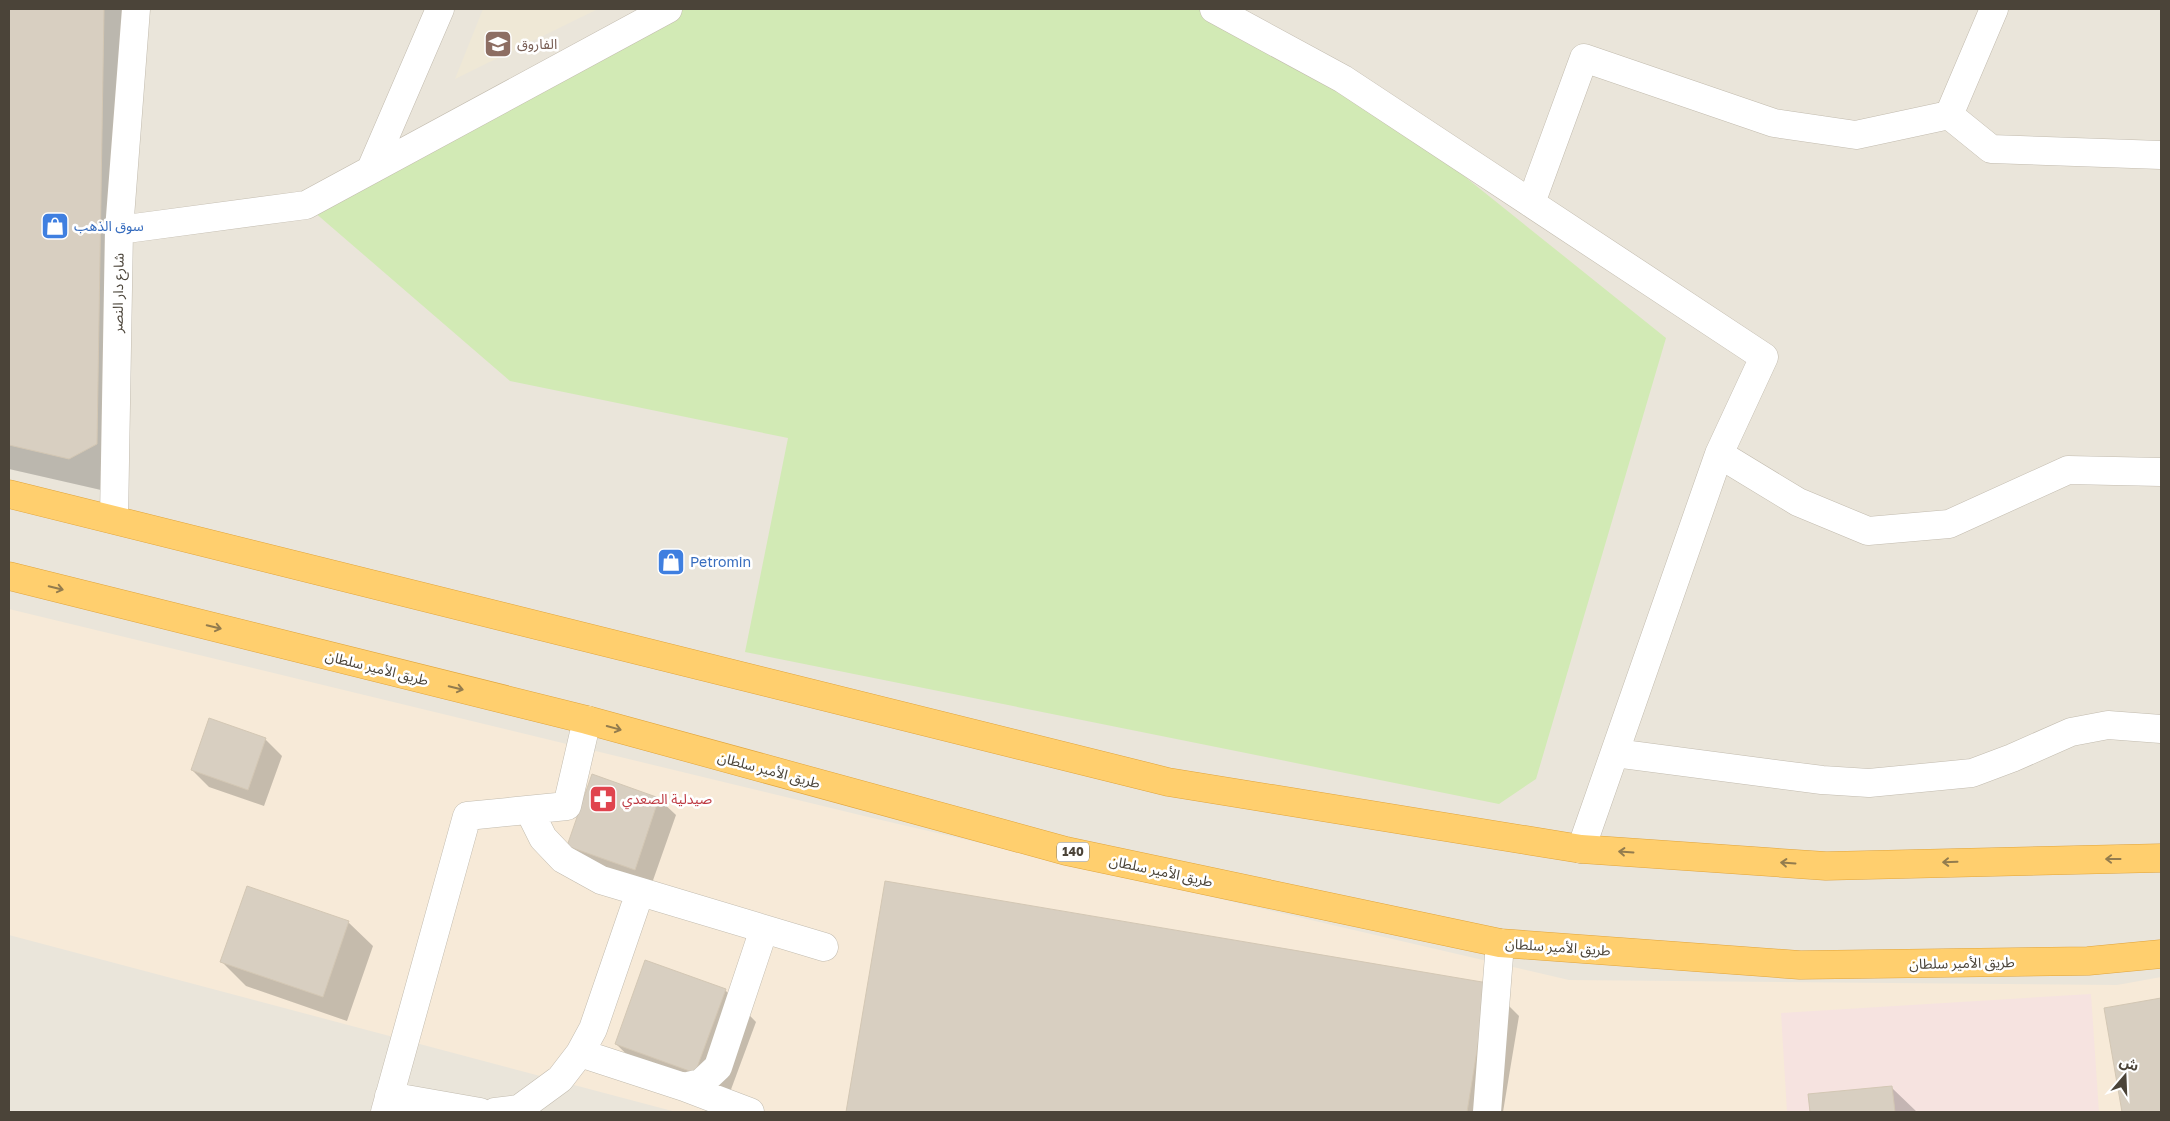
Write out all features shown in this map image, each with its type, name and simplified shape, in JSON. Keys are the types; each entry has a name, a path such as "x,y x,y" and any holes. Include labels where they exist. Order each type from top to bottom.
{"highway":[{"path":"9,494 1168,782 1581,849 1826,866 2161,858"},
{"name":"طريق الأمير سلطان","path":"9,576 587,720 1066,851 1500,943 1800,965 2088,962 2161,954"}],"street":[{"name":"شارع دار النصر","path":"114,519 120,230 136,9"},
{"path":"371,169 440,9"},
{"path":"120,230 306,205 668,9"},
{"path":"1214,9 1343,79 1764,357 1719,454 1581,849"},
{"path":"1948,115 1994,9"},
{"path":"1531,203 1584,58 1774,123 1856,135 1948,115"},
{"path":"1948,115 1991,149 2161,155"},
{"path":"1719,454 1798,502 1868,531 1949,524 2068,470 2161,472"},
{"path":"480,1112 387,1104 467,816 567,806 587,720"},
{"path":"1615,752 1822,780 1869,783 1972,773 2012,758 2070,732 2108,725 2161,729"},
{"path":"529,810 543,838 563,859 601,880 824,947"},
{"path":"495,1112 519,1109 560,1079 580,1053 593,1029 640,892"},
{"path":"684,1087 701,1084 718,1067 764,929"},
{"path":"1487,1112 1500,943"},
{"path":"580,1053 684,1087 750,1112"}],"shaded area":[{"path":"9,9 2161,9 2161,1112 9,1112"},
{"name":"الفاروق","path":"483,9 598,9 455,79"},
{"path":"9,609 864,816 1569,980 2117,985 2161,977 2161,1112 676,1112 9,935"},
{"path":"2091,994 2099,1112 1787,1112 1781,1013"}],"green space":[{"path":"668,9 1214,9 1343,79 1666,338 1536,779 1499,804 745,652 788,438 510,381 306,205"}],"building":[{"name":"سوق الذهب","path":"9,9 104,9 97,444 69,459 9,445"},
{"path":"209,718 266,738 248,790 191,770"},
{"path":"592,774 659,798 635,870 567,846"},
{"path":"885,881 1488,983 1467,1112 846,1112"},
{"path":"247,886 349,921 323,997 220,962"},
{"path":"645,960 726,989 695,1073 615,1044"},
{"path":"2161,998 2161,1112 2122,1112 2104,1008"},
{"path":"1892,1086 1895,1112 1810,1112 1808,1094"}],"place":[{"name":"الفاروق","path":"498,44"},
{"name":"سوق الذهب","path":"55,226"},
{"name":"Petromin","path":"671,562"},
{"name":"صيدلية الصعدي","path":"603,799"}]}
